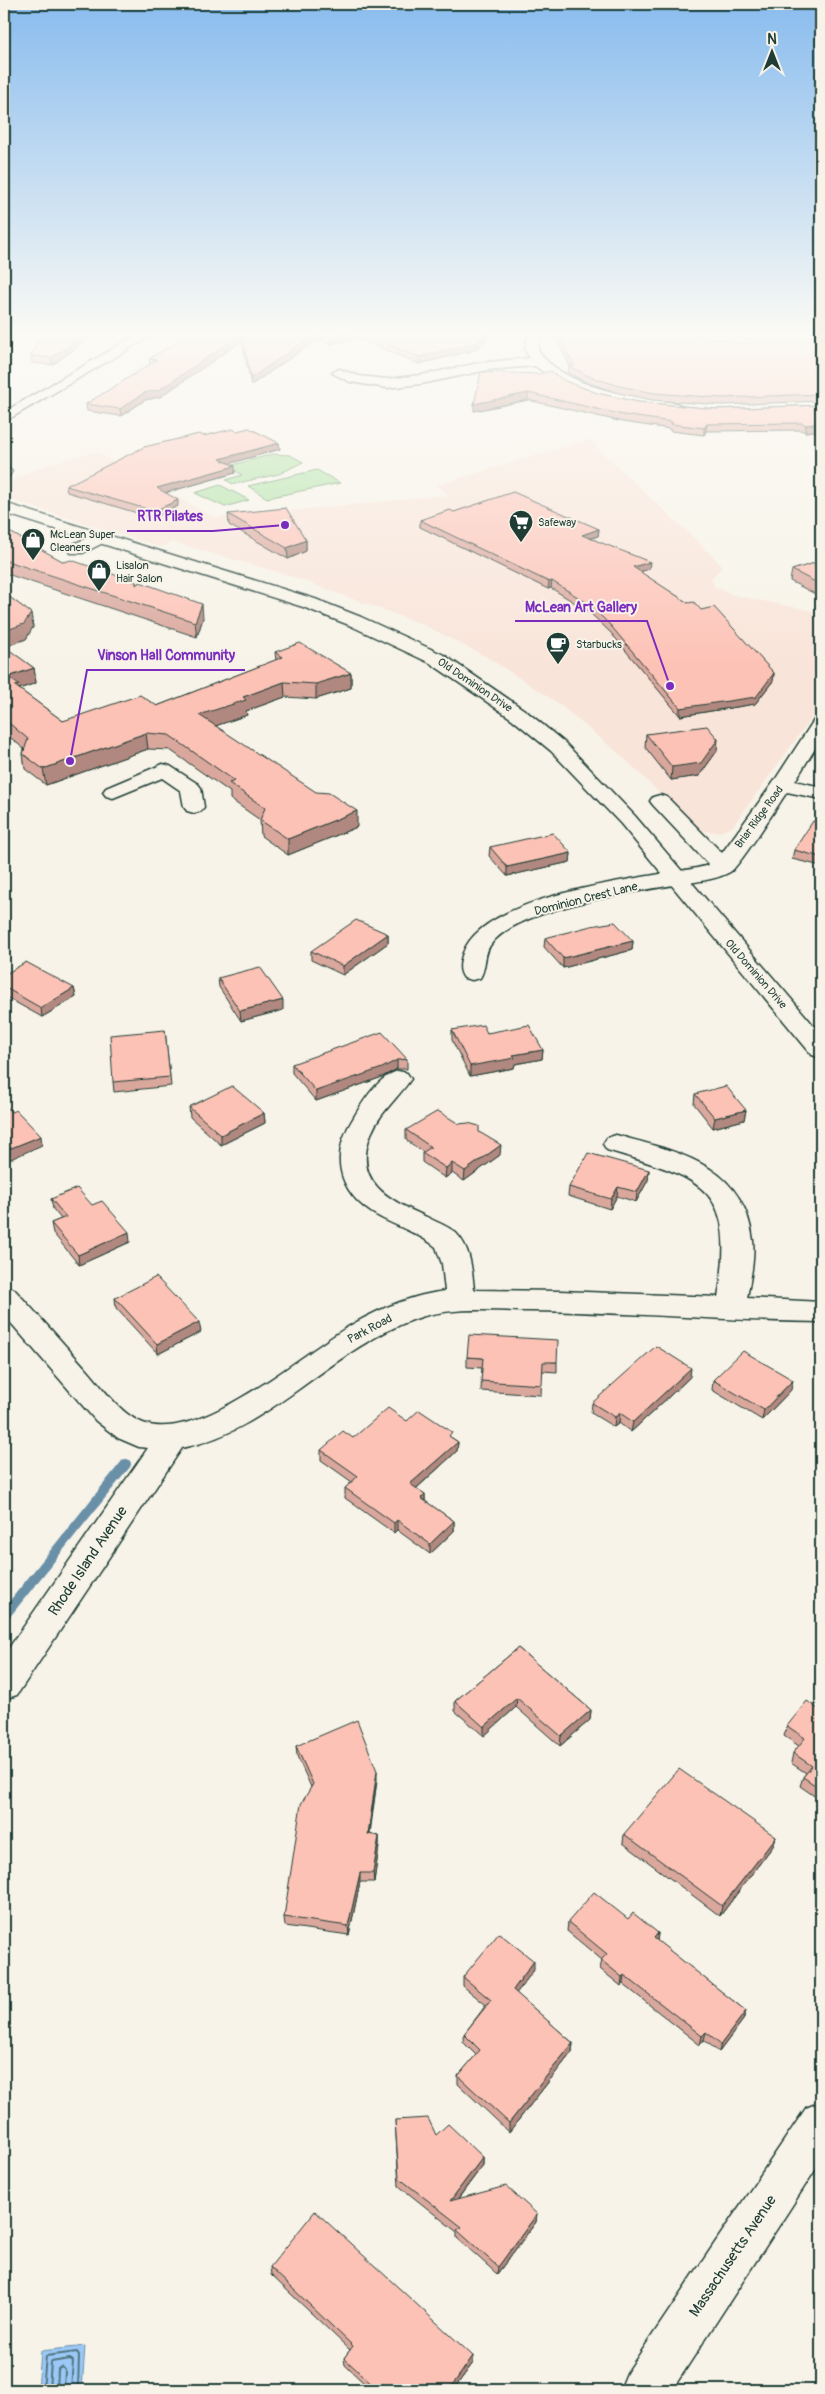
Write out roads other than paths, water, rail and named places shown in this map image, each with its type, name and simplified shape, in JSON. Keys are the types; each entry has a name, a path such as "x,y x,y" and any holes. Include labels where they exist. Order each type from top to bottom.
{"street":[{"name":"Old Dominion Drive","path":"4,508 97,539 309,603 355,621 436,659 520,715 558,747 623,815 674,878 821,1050"},
{"path":"77,549 97,539"},
{"name":"Briar Ridge Road","path":"723,867 782,785 821,724"},
{"path":"113,792 163,770 191,788 194,807"},
{"path":"782,785 821,793"},
{"path":"660,801 723,867 709,872 674,878"},
{"name":"Dominion Crest Lane","path":"472,973 472,958 478,944 489,932 504,922 568,901 674,878"},
{"path":"398,1079 367,1114 354,1147 352,1162 357,1181 370,1197 448,1242 455,1259 461,1300"},
{"path":"616,1144 684,1166 709,1178 719,1188 734,1212 739,1242 731,1310"},
{"name":"Park Road","path":"4,1296 108,1413 129,1430 139,1435 172,1438 203,1432 236,1417 324,1356 372,1327 405,1312 435,1303 461,1300 560,1301 731,1310 821,1312"},
{"name":"Rhode Island Avenue","path":"4,1684 172,1438"},
{"name":"Massachusetts Avenue","path":"644,2390 821,2123"}],"water":[{"path":"85,2346 82,2390 38,2390 41,2351"}],"waterway":[{"path":"4,1616 126,1464"}],"place":[{"name":"RTR Pilates","path":"285,525"},
{"name":"Safeway","path":"521,543"},
{"name":"McLean Super Cleaners","path":"33,561"},
{"name":"Lisalon Hair Salon","path":"99,592"},
{"name":"Starbucks","path":"558,665"},
{"name":"McLean Art Gallery","path":"670,686"},
{"name":"Vinson Hall Community","path":"70,761"}]}
